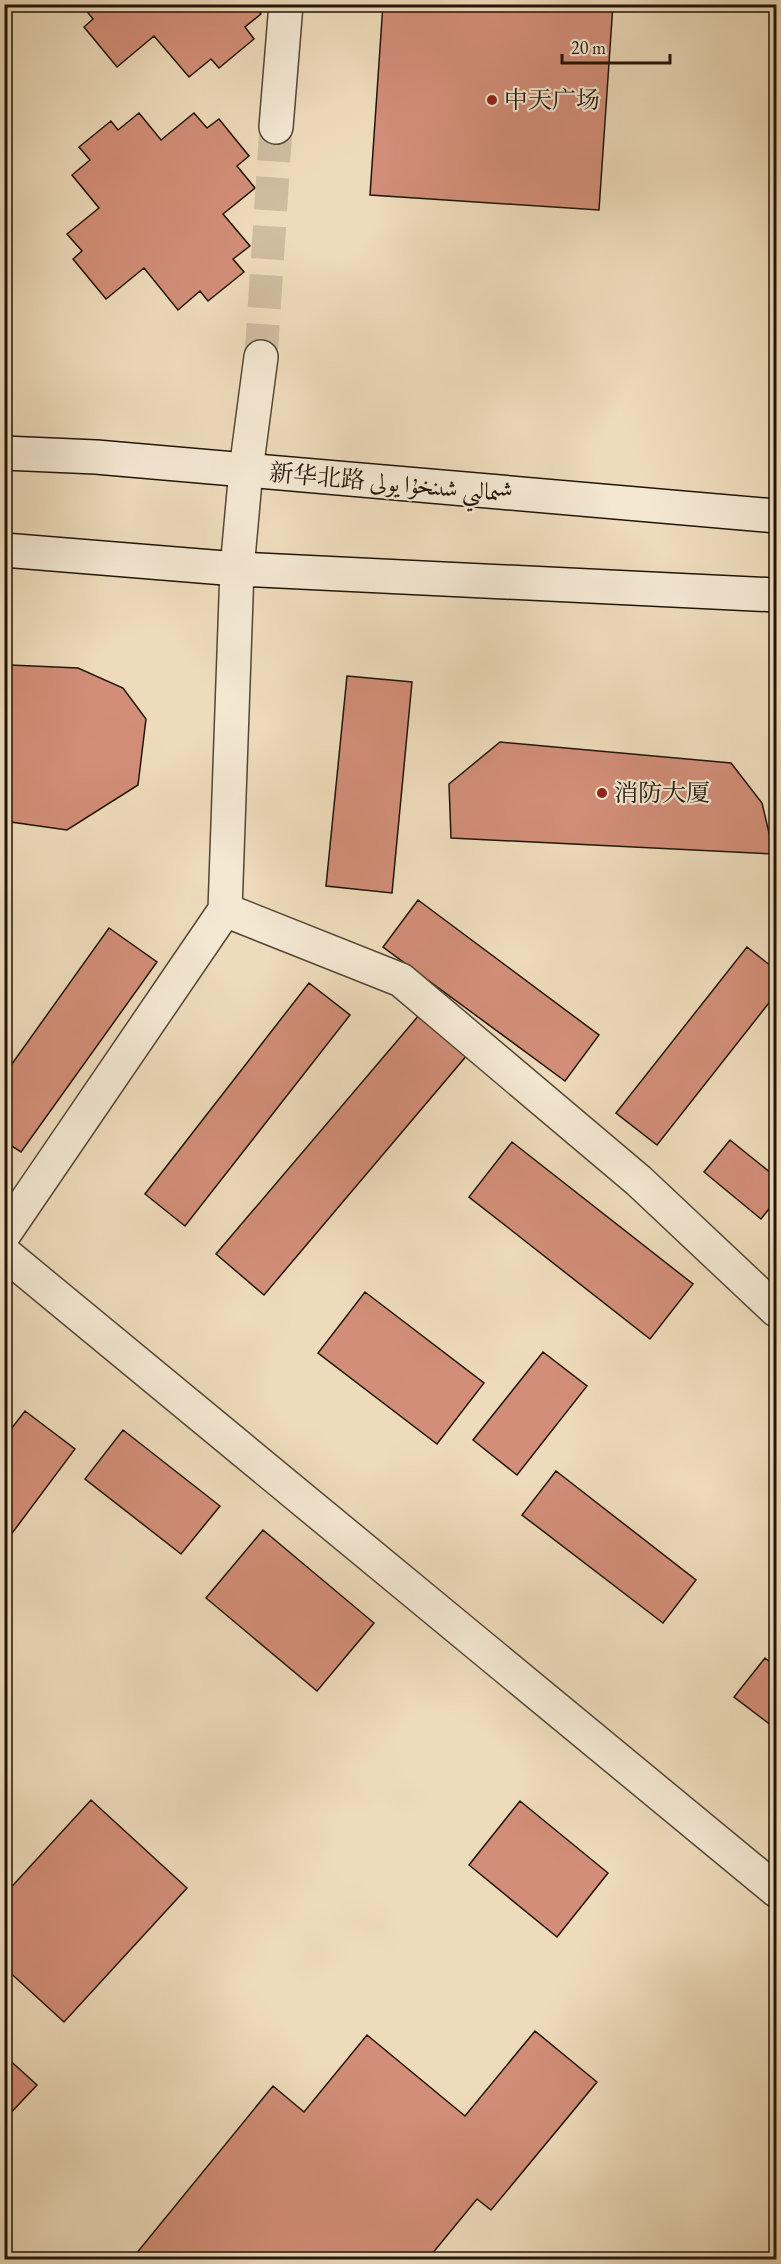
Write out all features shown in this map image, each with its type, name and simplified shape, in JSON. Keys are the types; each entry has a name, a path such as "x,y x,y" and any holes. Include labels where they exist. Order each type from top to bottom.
{"street":[{"path":"276,127 286,4"},
{"path":"4,1234 225,910 237,569 246,470 261,357"},
{"name":"新华北路 شىمالىي شىنخۇا يولى","path":"4,453 246,470 777,516"},
{"path":"4,550 237,569 777,595"},
{"path":"225,910 401,980 639,1181 777,1310"},
{"path":"4,1253 777,1890"}],"building":[{"path":"81,4 253,4 261,14 245,27 254,39 219,68 211,59 189,77 154,36 117,67 84,27 93,19"},
{"name":"中天广场","path":"383,4 613,4 599,210 370,195"},
{"path":"139,113 161,140 194,113 207,128 219,119 249,156 237,166 255,188 223,214 250,246 233,259 244,272 208,301 200,291 178,310 144,268 106,299 73,259 82,251 67,234 99,208 72,175 90,160 79,147 111,121 118,130"},
{"path":"4,666 78,668 123,688 146,719 138,785 67,830 4,821"},
{"path":"347,676 412,682 392,893 326,886"},
{"name":"消防大厦","path":"500,742 731,763 762,803 774,854 451,838 449,784"},
{"path":"418,900 599,1035 565,1081 383,947"},
{"path":"109,928 157,962 21,1152 4,1141 4,1075"},
{"path":"747,947 776,970 776,994 657,1145 616,1113"},
{"path":"309,983 350,1015 185,1226 145,1194"},
{"path":"420,1014 468,1054 264,1295 216,1254"},
{"path":"730,1140 776,1177 776,1200 761,1219 704,1172"},
{"path":"512,1142 693,1284 650,1339 469,1197"},
{"path":"365,1292 484,1383 437,1444 318,1353"},
{"path":"543,1352 587,1386 517,1475 473,1440"},
{"path":"25,1411 75,1449 4,1544 4,1438"},
{"path":"123,1430 220,1506 181,1554 85,1479"},
{"path":"556,1471 696,1580 663,1623 522,1515"},
{"path":"263,1530 374,1623 317,1691 206,1598"},
{"path":"765,1658 776,1667 776,1729 734,1697"},
{"path":"91,1800 187,1888 64,2022 4,1967 4,1895"},
{"path":"520,1801 608,1873 557,1937 469,1865"},
{"path":"535,2031 597,2082 491,2210 477,2199 427,2260 131,2260 273,2086 304,2112 367,2035 465,2116"},
{"path":"4,2055 37,2085 4,2120"}],"tunnel":[{"path":"261,357 276,127"}],"place":[{"name":"中天广场","path":"492,100"},
{"name":"消防大厦","path":"602,793"}]}
